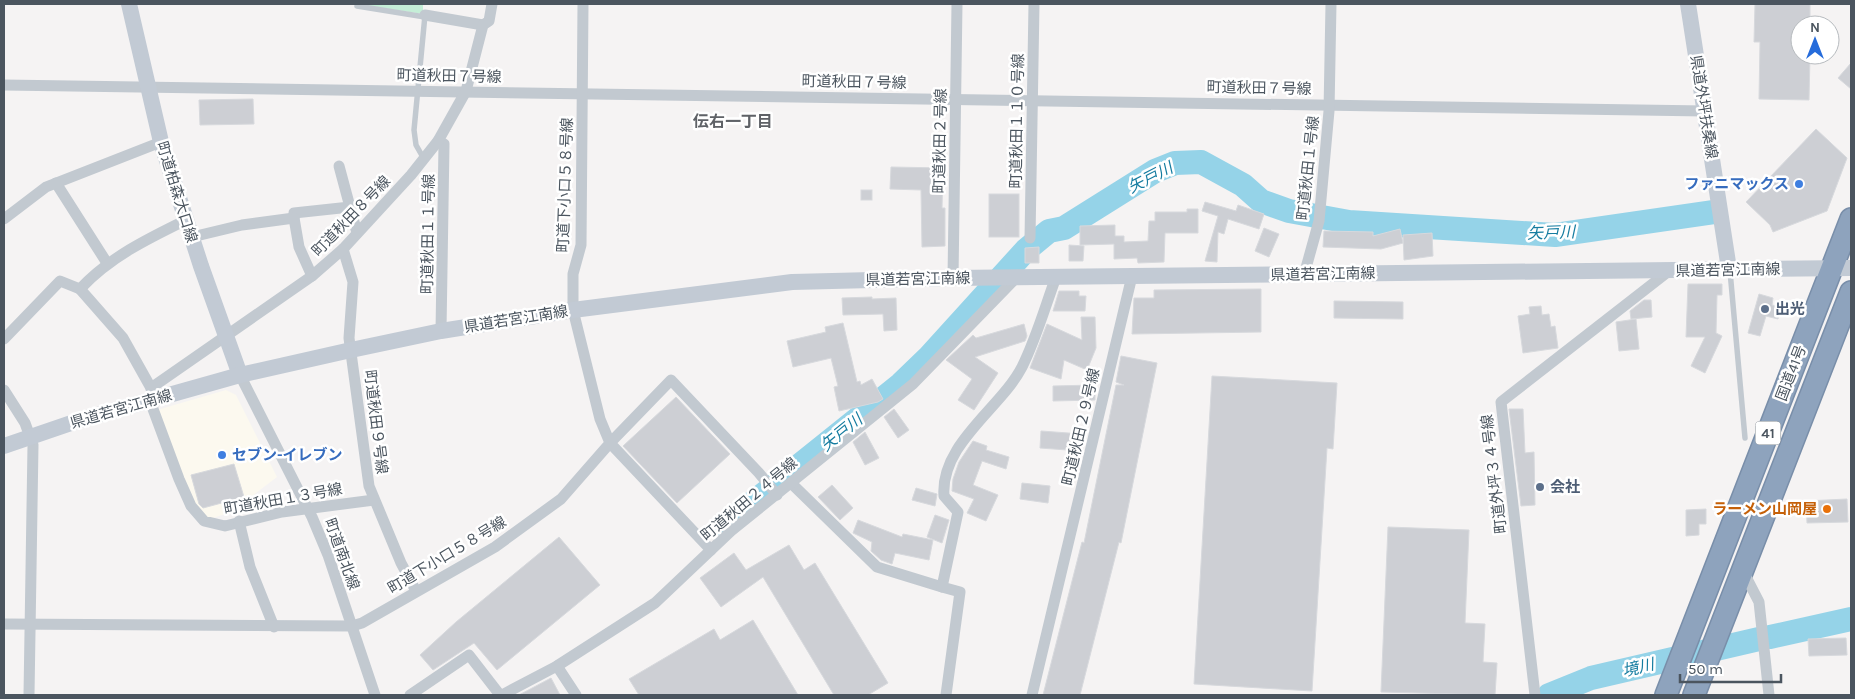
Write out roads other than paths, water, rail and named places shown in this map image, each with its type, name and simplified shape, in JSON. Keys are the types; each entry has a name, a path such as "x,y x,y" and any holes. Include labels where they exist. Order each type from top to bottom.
{"highway":[{"name":"国道41号","path":"1666,695 1842,268 1851,219"},
{"name":"国道41号","path":"1694,695 1851,292"}],"main road":[{"name":"町道柏森大口線","path":"129,4 161,142 225,337 240,375"},
{"name":"県道外坪扶桑線","path":"1688,4 1730,269"},
{"name":"県道若宮江南線","path":"4,446 151,394 441,331 573,310 792,282 954,278 1842,268"}],"street":[{"name":"町道秋田８号線","path":"151,394 225,337 312,276 343,249 424,159 438,141 466,91 483,25 489,21 492,4"},
{"name":"町道下小口５８号線","path":"4,624 352,626 362,623 495,547 561,499 610,443 600,419 573,310 573,274 581,245 584,4"},
{"name":"町道秋田２号線","path":"954,278 957,4"},
{"name":"町道秋田１１０号線","path":"1030,238 1034,4"},
{"name":"町道秋田１号線","path":"1304,275 1319,221 1329,105 1331,4"},
{"path":"425,16 483,25"},
{"name":"町道秋田７号線","path":"4,85 956,98 1705,111"},
{"name":"町道秋田１１号線","path":"438,141 444,144 441,331"},
{"path":"4,219 36,193 56,183 161,142"},
{"path":"339,166 357,233"},
{"path":"56,183 107,263"},
{"path":"312,276 299,246 294,213 350,207"},
{"path":"192,237 242,225 294,218"},
{"path":"4,339 60,281 80,289 107,263 144,240 186,220"},
{"name":"町道秋田９号線","path":"343,249 352,282 349,338 369,486 401,564 416,591"},
{"name":"町道外坪３４号線","path":"1535,695 1501,402 1669,270"},
{"name":"町道秋田２９号線","path":"1032,695 1132,276"},
{"path":"942,587 958,512 944,496 946,474 969,430 998,399 1021,368 1056,277"},
{"name":"町道秋田２４号線","path":"501,695 557,666 655,603 711,550 913,384 1015,278"},
{"name":"町道秋田１３号線","path":"80,289 123,338 151,394 178,479 191,506 204,522 220,526 308,508 374,500"},
{"name":"町道南北線","path":"240,375 308,508 328,555 375,695"},
{"path":"711,550 610,443 671,380 759,472 776,495"},
{"path":"4,390 31,436 33,445 29,695"},
{"path":"791,483 877,568 960,592 946,695"},
{"path":"239,522 250,567 274,627"},
{"path":"1743,571 1759,602 1769,695"},
{"path":"410,695 469,655 501,695"},
{"path":"557,666 576,695"}],"lane":[{"path":"357,6 425,16 414,135 416,145 424,159"},
{"path":"1730,269 1745,438"}],"waterway":[{"name":"矢戸川","path":"725,525 901,384 928,358 1026,250 1049,231 1064,228 1155,171 1175,163 1201,162 1243,185 1261,201 1289,211 1349,222 1555,235 1714,212"},
{"name":"境川","path":"1770,637 1851,619"},
{"name":"境川","path":"1549,695 1591,678 1759,639"}],"place":[{"name":"ファニマックス","path":"1799,184"},
{"name":"出光","path":"1765,309"},
{"name":"セブン-イレブン","path":"222,455"},
{"name":"会社","path":"1540,487"},
{"name":"ラーメン山岡屋","path":"1827,509"}],"district":[{"name":"伝右一丁目","path":"733,121"}]}
